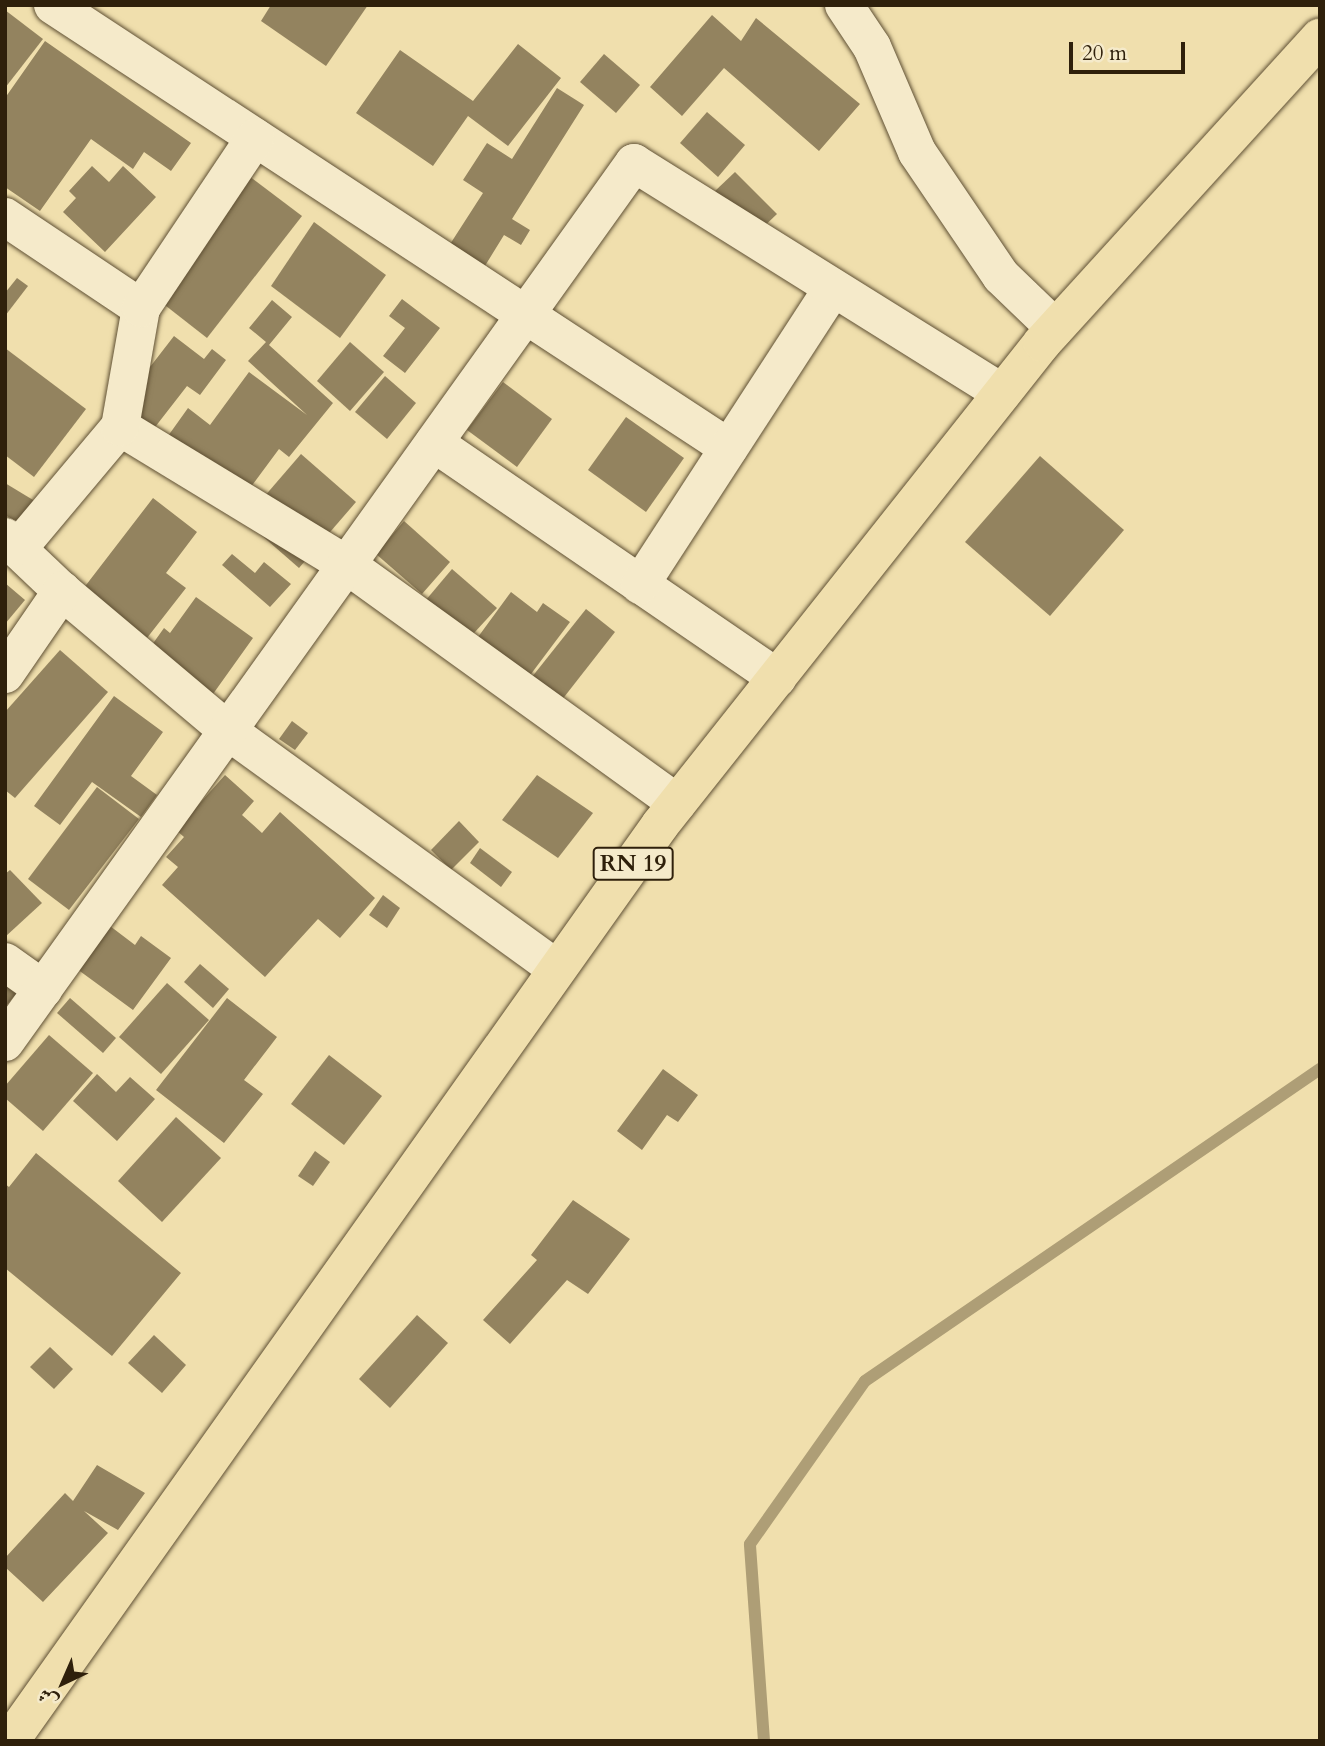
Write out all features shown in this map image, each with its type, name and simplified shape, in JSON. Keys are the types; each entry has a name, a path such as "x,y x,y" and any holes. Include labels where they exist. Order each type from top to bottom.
{"main road":[{"name":"RN 19","path":"10,1741 677,803 1055,328 1320,37"}],"street":[{"path":"53,5 729,449"},
{"path":"844,5 872,47 917,152 1001,276 1055,328"},
{"path":"256,138 141,309 120,427 13,541 62,591 228,730 557,970"},
{"path":"5,1042 634,163 1002,393"},
{"path":"5,217 141,309"},
{"path":"640,585 833,288"},
{"path":"120,427 347,565 677,803"},
{"path":"434,443 776,678"},
{"path":"5,674 62,591"},
{"path":"5,962 43,989"}],"building":[{"path":"271,5 368,5 326,66 261,21"},
{"path":"5,10 43,39 5,88"},
{"path":"712,15 741,41 756,18 860,104 819,151 724,68 682,116 650,87"},
{"path":"45,41 191,143 171,171 144,152 133,169 91,139 40,211 5,187 5,98"},
{"path":"518,44 561,78 508,146 468,116 433,166 356,113 400,50 473,101"},
{"path":"604,54 640,85 616,113 580,82"},
{"path":"557,88 584,105 512,219 530,230 521,245 504,235 480,274 445,252 483,193 463,180 487,143 512,159"},
{"path":"707,112 745,145 718,177 680,143"},
{"path":"92,166 109,182 123,166 156,197 105,252 63,212 76,198 69,191"},
{"path":"241,170 302,216 207,338 152,295"},
{"path":"735,172 777,214 757,233 715,191"},
{"path":"314,222 386,275 340,338 271,286"},
{"path":"17,278 28,286 5,316 5,293"},
{"path":"402,299 440,328 405,373 383,356 405,328 389,316"},
{"path":"272,300 292,317 269,345 333,403 289,457 279,449 230,515 153,457 188,408 210,425 249,372 307,415 248,361 266,342 249,328"},
{"path":"174,336 204,359 212,349 226,360 200,395 187,386 145,440 133,389"},
{"path":"350,342 384,372 350,411 317,381"},
{"path":"5,348 86,409 34,477 5,455"},
{"path":"385,376 416,403 387,439 355,412"},
{"path":"503,382 552,419 517,467 467,430"},
{"path":"626,417 684,458 646,512 588,470"},
{"path":"301,454 356,502 299,568 244,520"},
{"path":"1040,456 1124,530 1050,616 965,542"},
{"path":"5,483 43,506 29,529 5,515"},
{"path":"153,498 197,532 166,573 186,588 147,638 131,625 63,615"},
{"path":"404,521 450,562 422,594 376,554"},
{"path":"232,554 255,573 264,562 291,584 270,607 222,565"},
{"path":"452,569 497,608 463,645 420,607"},
{"path":"5,583 25,600 5,624"},
{"path":"511,592 537,612 543,603 570,622 522,686 470,648"},
{"path":"196,597 253,638 203,708 139,663 164,628 170,633"},
{"path":"586,609 615,632 554,710 524,687"},
{"path":"60,650 108,692 15,798 5,790 5,712"},
{"path":"114,696 163,732 131,776 157,795 141,817 92,782 60,825 34,806"},
{"path":"292,721 308,733 295,750 279,739"},
{"path":"225,775 254,801 242,815 262,833 280,812 375,898 340,938 318,919 265,977 162,885 178,867 166,857 184,837 176,830"},
{"path":"537,775 593,813 558,858 502,820"},
{"path":"97,787 139,819 69,910 28,879"},
{"path":"459,821 479,842 451,870 431,850"},
{"path":"480,848 512,872 501,887 470,863"},
{"path":"10,870 42,903 5,937 5,874"},
{"path":"383,895 400,908 387,928 369,915"},
{"path":"110,926 135,945 141,936 171,958 133,1010 77,969"},
{"path":"200,964 229,989 213,1008 184,982"},
{"path":"167,983 209,1020 161,1074 119,1037"},
{"path":"5,985 16,994 5,1007"},
{"path":"70,998 116,1038 103,1053 57,1013"},
{"path":"227,998 277,1037 244,1080 263,1094 224,1143 156,1090"},
{"path":"49,1035 93,1073 43,1131 5,1098 5,1086"},
{"path":"329,1055 382,1096 344,1145 291,1104"},
{"path":"663,1069 698,1095 678,1122 667,1115 642,1150 617,1131"},
{"path":"97,1074 116,1092 130,1077 155,1099 117,1141 73,1101"},
{"path":"176,1117 221,1158 162,1222 118,1181"},
{"path":"315,1151 330,1162 313,1186 298,1176"},
{"path":"36,1153 181,1273 112,1356 5,1268 5,1184 9,1187"},
{"path":"573,1200 630,1239 588,1294 567,1280 510,1344 483,1320 537,1260 531,1255"},
{"path":"417,1315 448,1343 390,1408 359,1379"},
{"path":"154,1335 186,1365 162,1393 128,1363"},
{"path":"50,1347 73,1369 54,1389 30,1367"},
{"path":"97,1465 145,1493 118,1530 84,1511 108,1533 43,1602 5,1567 5,1558 65,1493 73,1501"}],"waterway":[{"path":"764,1741 750,1544 865,1381 1320,1069"}]}
